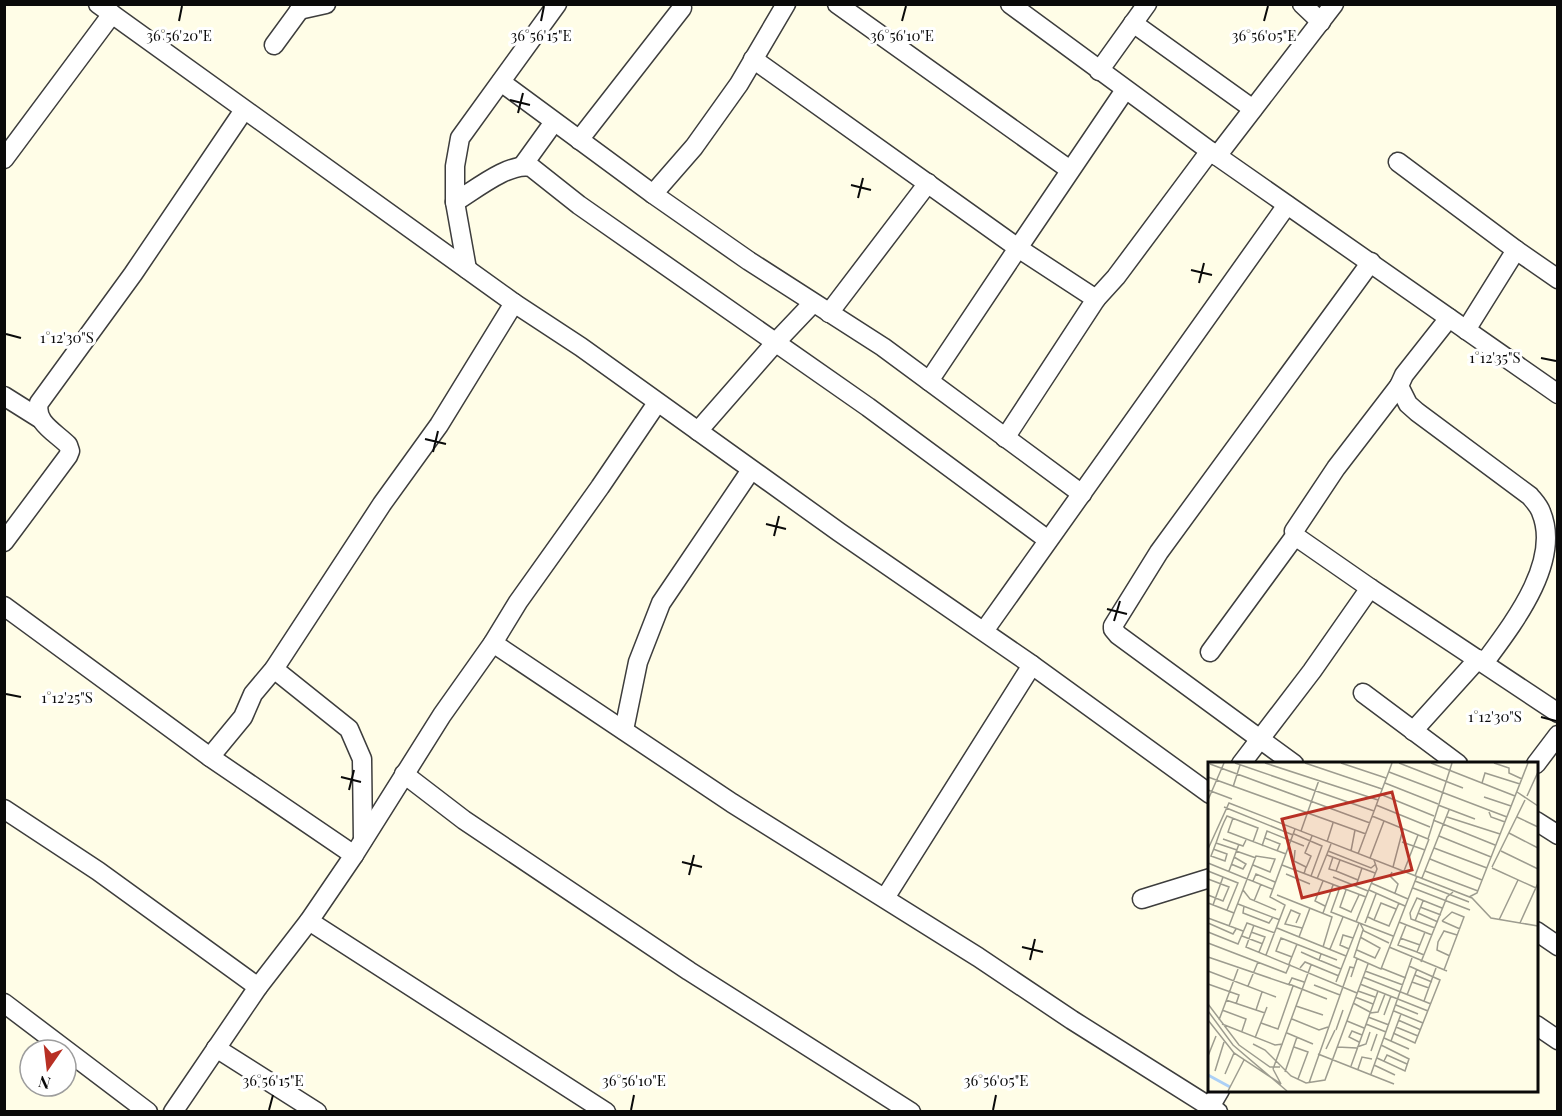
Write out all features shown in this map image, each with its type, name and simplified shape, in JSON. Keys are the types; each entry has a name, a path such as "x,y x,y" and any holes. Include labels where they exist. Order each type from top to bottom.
{"street":[{"path":"274,45 302,7 326,4"},
{"path":"467,269 455,202 455,166 459,138 557,4"},
{"path":"653,194 694,147 740,84 786,4"},
{"path":"837,4 1070,170"},
{"path":"1099,71 1147,4"},
{"path":"1302,4 1321,22"},
{"path":"1005,438 1096,299 1214,153 1253,109 1334,4"},
{"path":"1019,7 1125,90 1287,206 1557,393"},
{"path":"579,140 682,8"},
{"path":"4,159 105,9 514,303 984,631 1208,793"},
{"path":"1133,23 1253,109"},
{"path":"753,59 1018,248 1096,299"},
{"path":"501,82 653,194 883,348 1082,494"},
{"path":"929,381 1125,90"},
{"path":"39,418 37,411 39,403 140,265 244,110"},
{"path":"523,165 554,122"},
{"path":"1398,162 1557,279"},
{"path":"455,202 511,168 523,165 531,167 579,205 868,407 1048,540"},
{"path":"829,313 928,183"},
{"path":"984,631 1287,206"},
{"path":"1466,330 1516,250"},
{"path":"1291,762 1118,635 1113,626 1159,552 1371,262"},
{"path":"210,757 243,717 253,694 274,669 382,504 439,425 514,303"},
{"path":"698,431 813,303"},
{"path":"1210,652 1295,536 1294,531 1336,468 1449,318"},
{"path":"1400,386 1408,404 1416,412 1530,496 1541,511 1546,542 1539,579 1530,598 1481,661 1413,730"},
{"path":"4,396 39,418 68,444 68,456 4,542"},
{"path":"173,1112 258,987 309,921 518,602 657,403"},
{"path":"624,729 638,662 661,603 751,470"},
{"path":"1295,536 1557,713"},
{"path":"1243,762 1312,671 1370,588"},
{"path":"4,606 210,757 358,847"},
{"path":"492,643 723,797 885,898 1072,1020 1214,1105"},
{"path":"885,898 1032,665"},
{"path":"274,669 349,729 362,759 358,847"},
{"path":"1363,693 1455,762"},
{"path":"1537,762 1557,735"},
{"path":"404,774 464,820 670,957 911,1112"},
{"path":"4,809 98,871 258,987"},
{"path":"1538,822 1557,835"},
{"path":"1142,899 1208,878"},
{"path":"309,921 606,1112"},
{"path":"1538,932 1557,946"},
{"path":"4,1004 148,1112"},
{"path":"1538,1026 1557,1040"},
{"path":"216,1048 317,1112"}]}
